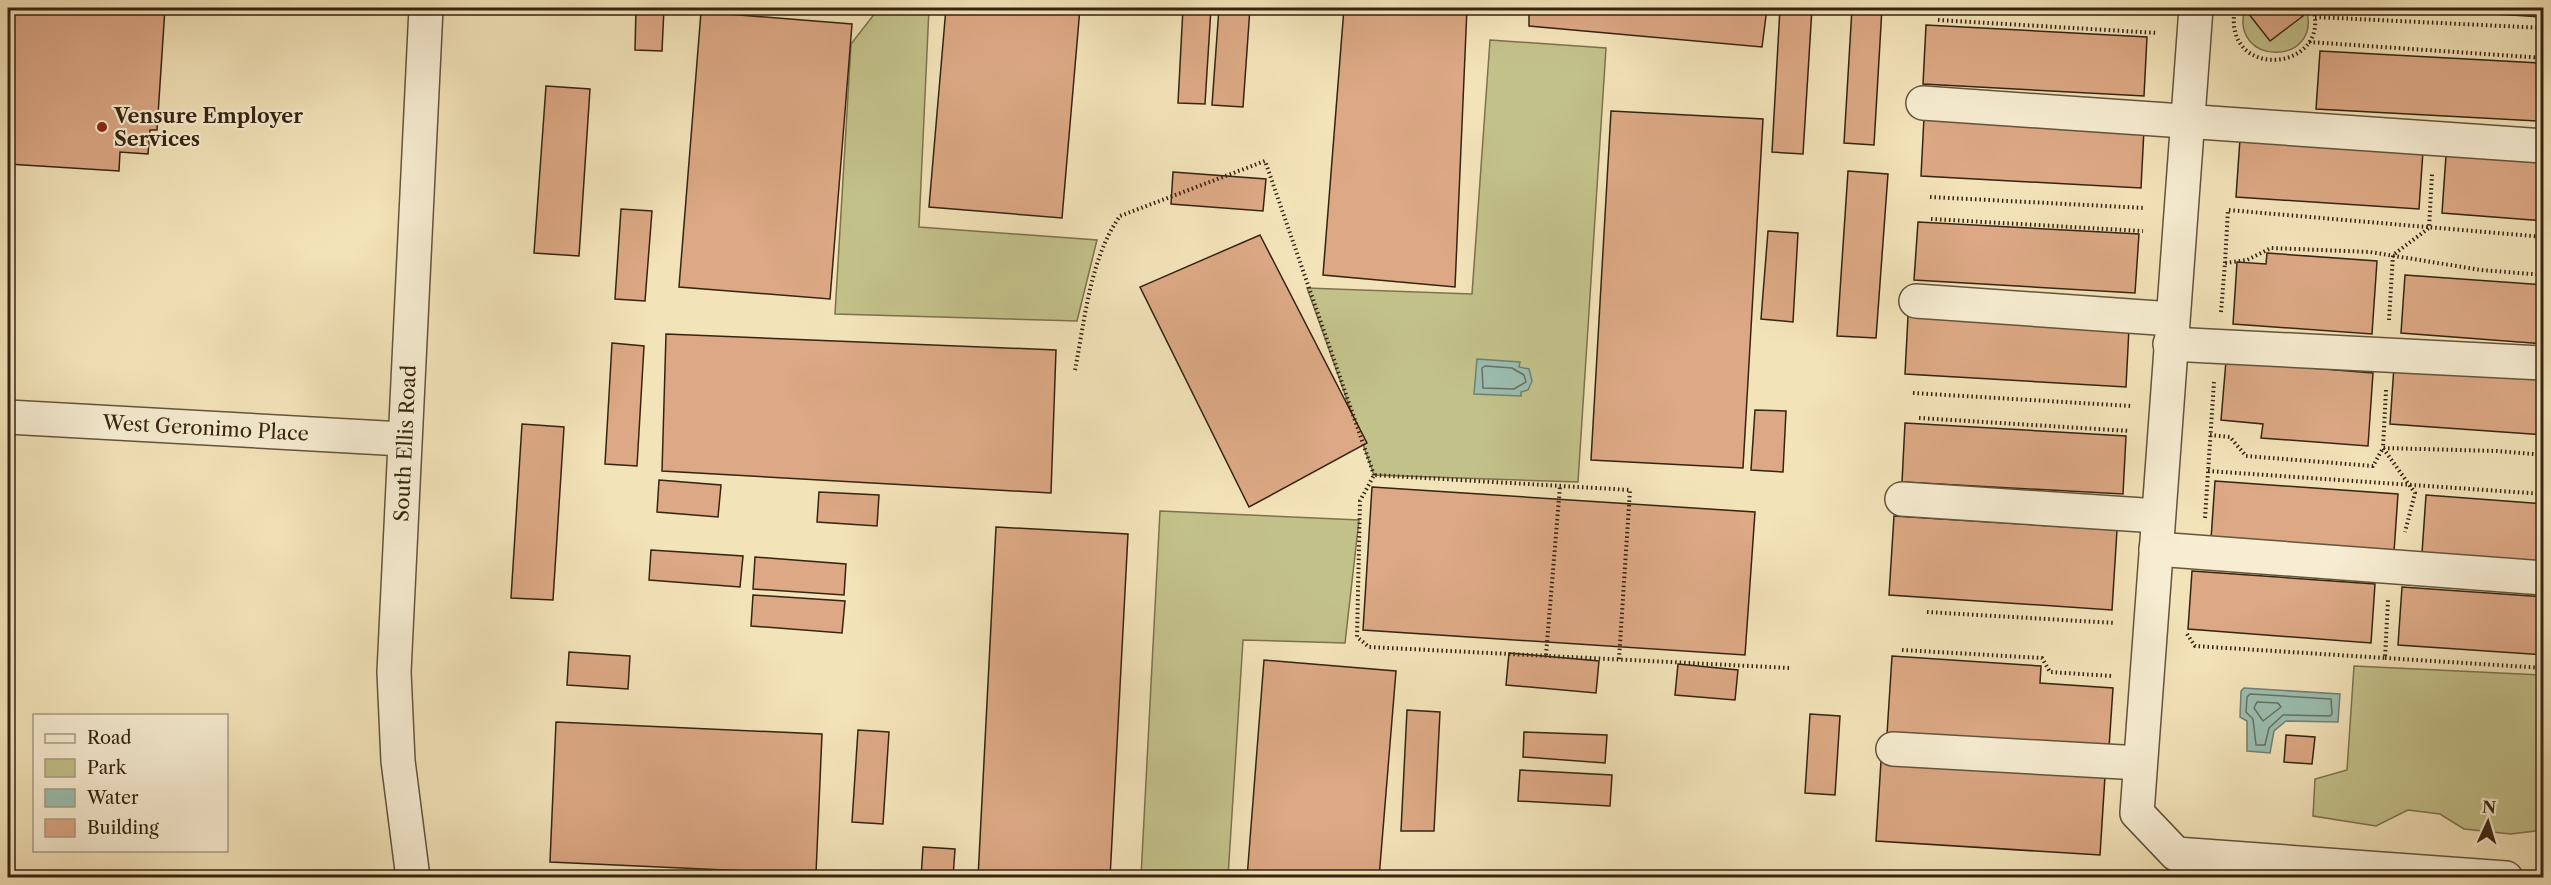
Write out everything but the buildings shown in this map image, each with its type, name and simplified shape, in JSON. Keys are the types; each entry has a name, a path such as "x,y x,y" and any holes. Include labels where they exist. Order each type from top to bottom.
{"street":[{"name":"South Ellis Road","path":"413,878 407,846 398,761 394,672 403,439 426,8"},
{"path":"2195,21 2137,813 2176,854 2505,878"},
{"path":"1923,103 2544,146"},
{"path":"1916,301 2171,332 2216,347 2544,363"},
{"name":"West Geronimo Place","path":"8,417 403,439"},
{"path":"1902,499 2157,531 2395,567 2544,578"},
{"path":"1893,749 2140,763"}],"path":[{"path":"2235,8 2233,20 2235,33 2251,54 2264,60 2277,61 2290,58 2309,42 2314,28 2313,8"},
{"path":"2315,17 2544,28"},
{"path":"1938,20 2195,21"},
{"path":"2309,42 2544,58"},
{"path":"2210,435 2230,437 2246,456 2373,466 2382,448 2393,255 2429,228 2434,138"},
{"path":"1075,370 1091,290 1107,234 1120,216 1265,161 1374,475 1360,501 1357,637 1369,647 1790,668"},
{"path":"1930,197 2179,221"},
{"path":"2157,531 2205,528 2217,324 2223,309 2228,210 2544,237"},
{"path":"1931,219 2179,221"},
{"path":"2225,263 2247,260 2271,248 2393,255 2481,270 2544,275"},
{"path":"1913,393 2165,420"},
{"path":"1918,418 2165,420"},
{"path":"2382,448 2497,451 2544,455"},
{"path":"2382,448 2415,493 2388,591 2385,658"},
{"path":"2208,471 2544,494"},
{"path":"1374,475 1630,490 1619,659"},
{"path":"1546,656 1560,486"},
{"path":"1927,612 2150,625"},
{"path":"2184,630 2195,646 2544,668"},
{"path":"1902,650 2043,658 2050,672 2146,678"}],"green space":[{"path":"879,8 929,8 919,227 1097,240 1077,321 835,314 851,44"},
{"path":"2245,8 2306,8 2308,27 2302,41 2290,49 2276,52 2262,49 2250,41 2243,27"},
{"path":"1490,40 1606,48 1578,482 1374,475 1307,288 1472,294"},
{"path":"1160,511 1359,520 1345,643 1243,640 1228,877 1141,877"},
{"path":"2354,666 2543,675 2543,830 2511,834 2464,829 2440,814 2408,810 2376,826 2313,816 2315,779 2347,770"}],"water":[{"path":"1477,359 1520,362 1519,367 1529,369 1532,381 1528,390 1521,392 1521,396 1474,394"},
{"path":"2244,688 2340,694 2338,722 2286,721 2274,731 2270,753 2247,751 2247,721 2240,717 2241,691"}],"place":[{"name":"Vensure Employer Services","path":"102,127"}]}
